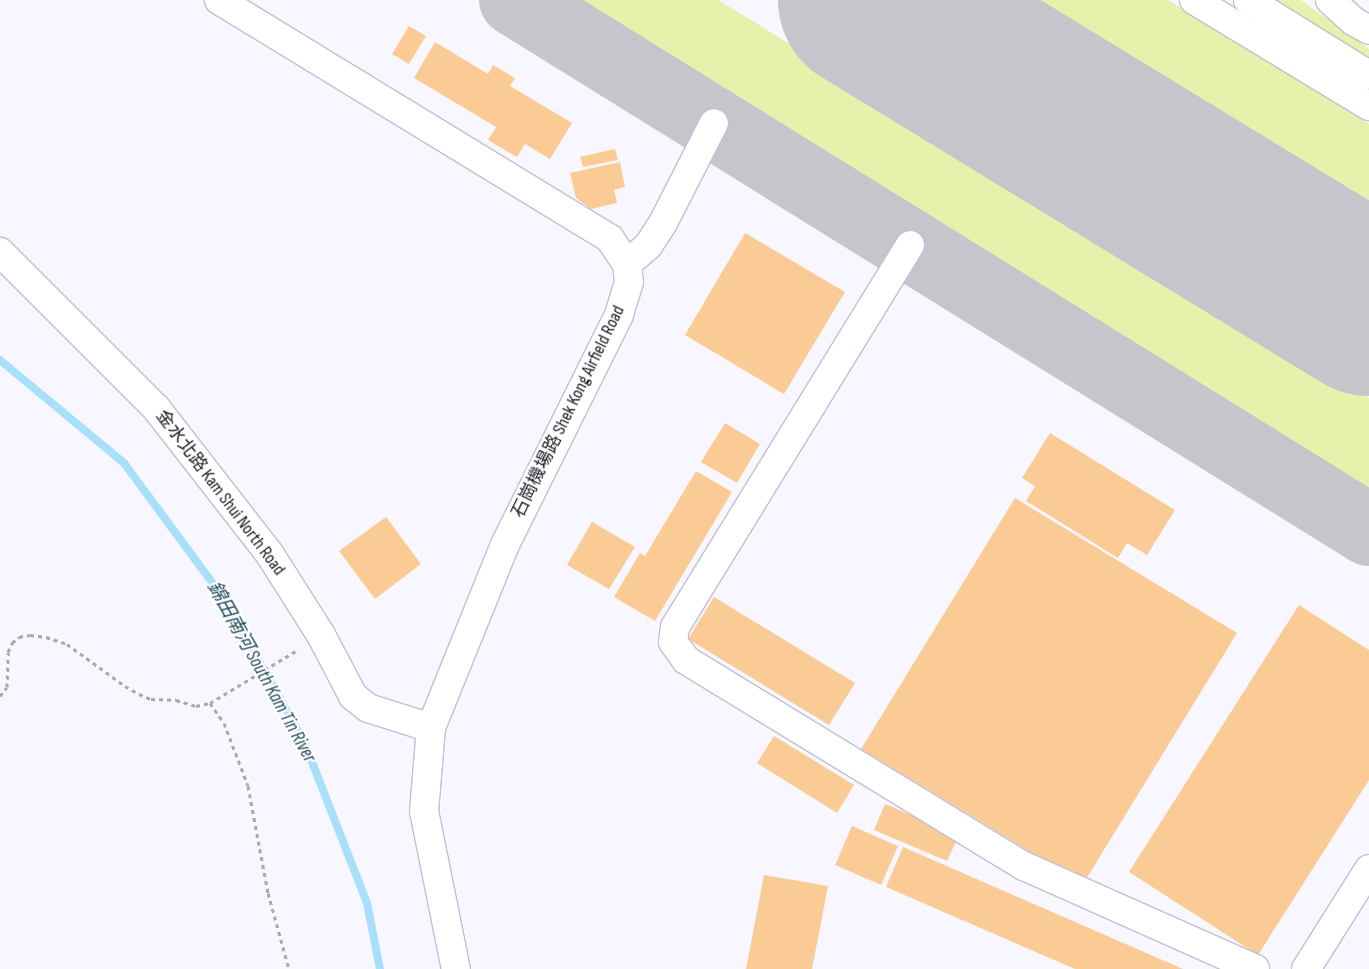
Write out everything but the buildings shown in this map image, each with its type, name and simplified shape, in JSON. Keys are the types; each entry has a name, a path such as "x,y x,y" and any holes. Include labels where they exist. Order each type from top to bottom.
{"street":[{"path":"219,0 610,239 627,264 648,246 664,223 714,123"},
{"path":"1194,0 1369,106"},
{"path":"1248,0 1369,75"},
{"path":"1330,0 1353,21 1369,30"},
{"path":"910,246 675,627 673,642 686,660 1024,866 1255,969"},
{"name":"金水北路 Kam Shui North Road","path":"0,252 156,408 270,553 321,635 353,696 361,704 431,728"},
{"name":"石崗機場路 Shek Kong Airfield Road","path":"456,969 424,811 431,728 504,547 619,314 629,282 627,264"},
{"path":"1306,969 1369,869"}],"path":[{"path":"0,696 7,688 8,652 12,643 19,637 30,635 46,637 67,644 125,686 152,699 176,700 196,706 210,704 321,635"},
{"path":"210,704 224,723 248,786 268,893 289,969"}],"green space":[{"path":"547,0 718,0 1369,398 1369,502"},
{"path":"998,0 1168,0 1369,124 1369,229"},
{"path":"1268,0 1301,0 1369,49 1369,62"}],"waterway":[{"name":"錦田南河 South Kam Tin River","path":"0,360 124,463 225,600 305,744 367,903 380,969"}],"taxiway":[{"path":"515,0 1369,530"}],"runway":[{"path":"868,0 1369,306"}]}
